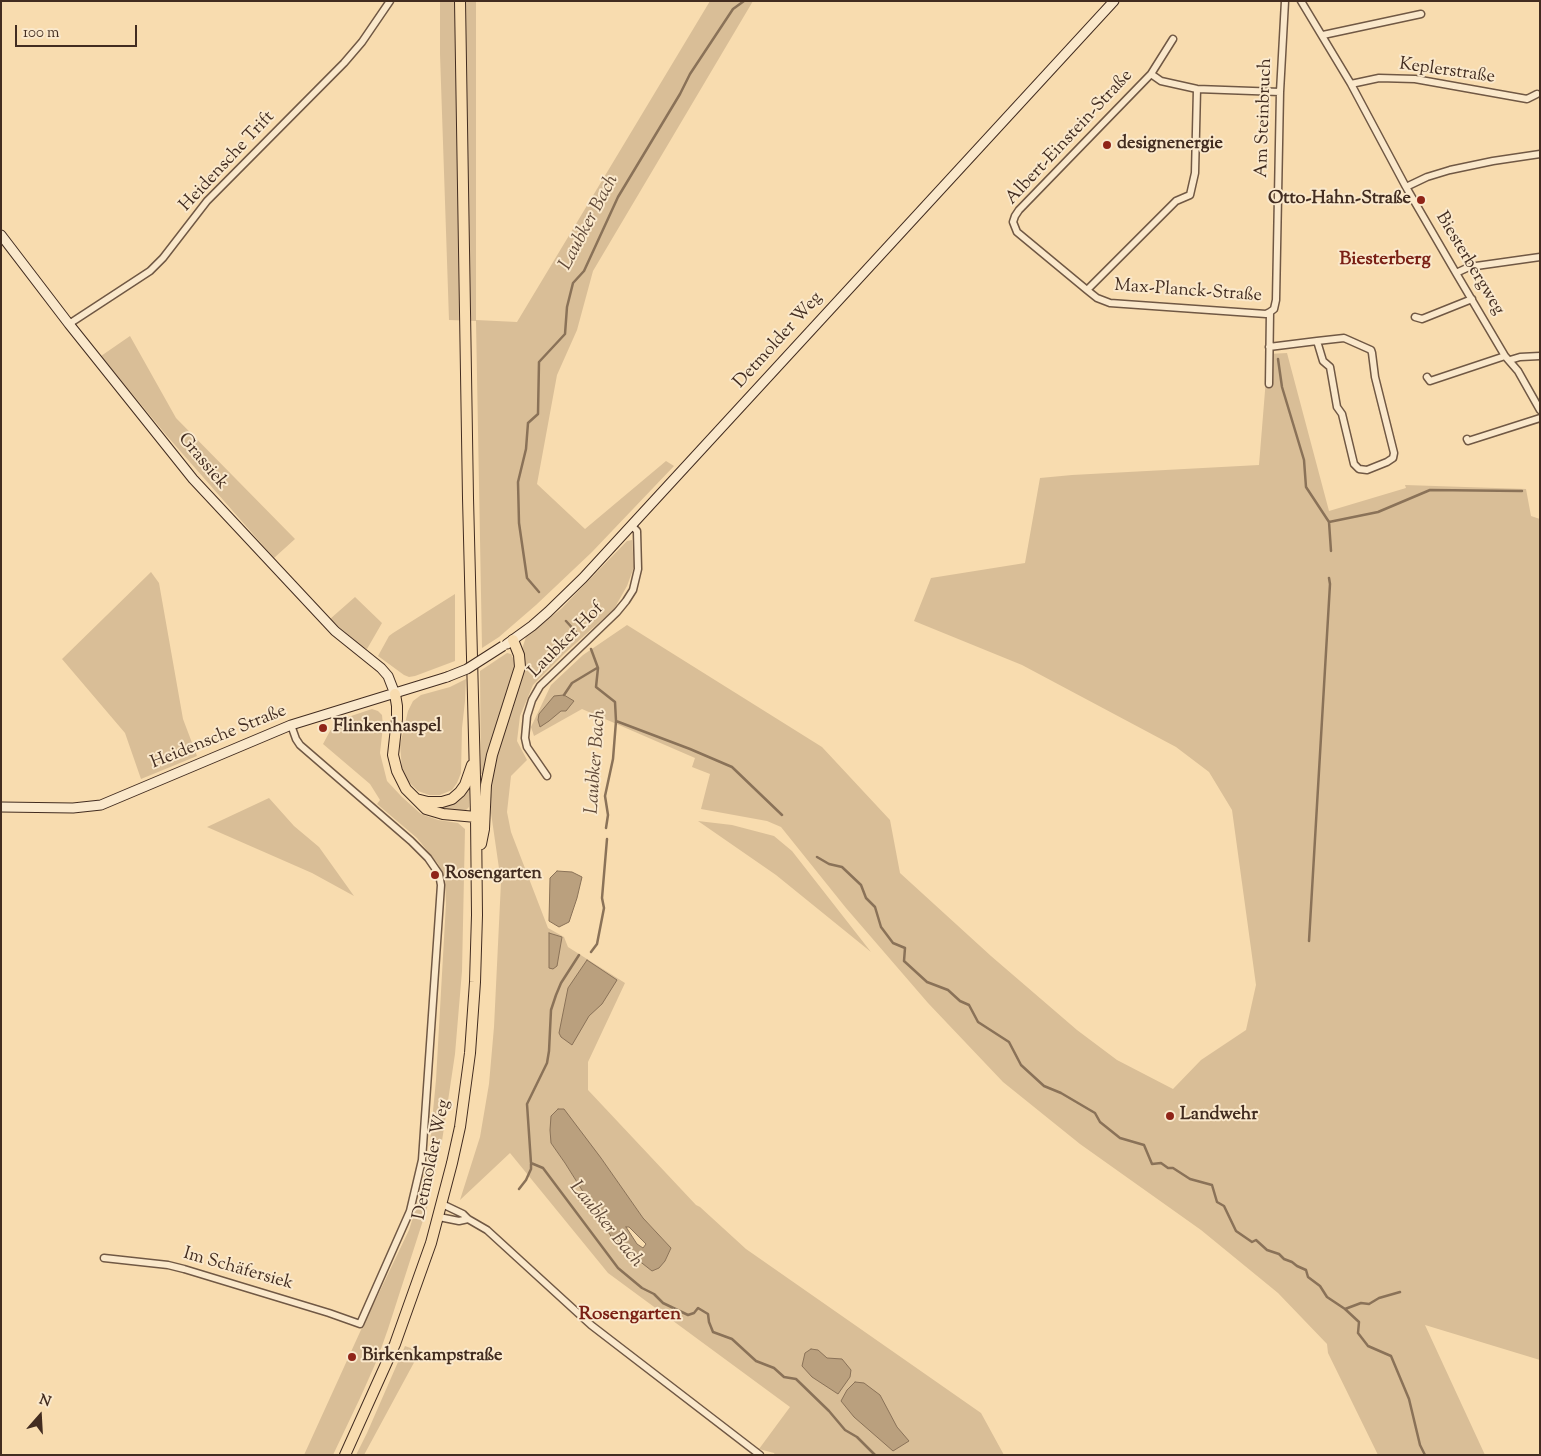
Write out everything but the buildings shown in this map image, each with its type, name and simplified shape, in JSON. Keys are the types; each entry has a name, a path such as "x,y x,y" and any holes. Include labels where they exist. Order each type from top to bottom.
{"main road":[{"path":"460,1 463,229 477,860"},
{"path":"477,860 484,829 484,798 492,755 520,667 519,655 513,640"},
{"path":"395,694 397,706 393,747 395,763 406,789 426,809 435,812 476,817"},
{"path":"415,799 428,802 442,802 452,799 465,784 471,770 474,753"},
{"name":"Detmolder Weg","path":"345,1455 395,1344 415,1290 439,1216 460,1127 470,1053 475,982 477,860"}],"street":[{"name":"Heidensche Trift","path":"69,324 150,271 163,258 207,201 344,63 373,27 390,1"},
{"name":"Detmolder Weg","path":"448,677 466,669 513,640 532,626 566,595 632,526 1114,1"},
{"name":"Am Steinbruch","path":"1268,384 1270,312 1274,309 1276,300 1280,92 1285,1"},
{"name":"Biesterbergweg","path":"1301,1 1351,84 1406,187 1456,273 1508,358 1518,371 1540,410"},
{"path":"1323,36 1421,14"},
{"name":"Albert-Einstein-Straße","path":"1013,222 1019,210 1151,74 1173,39"},
{"name":"Albert-Einstein-Straße","path":"1151,74 1160,81 1197,89 1280,92"},
{"name":"Keplerstraße","path":"1351,84 1379,78 1415,79 1527,99 1537,94"},
{"path":"1087,290 1176,201 1190,195 1195,173 1197,89"},
{"path":"1406,187 1427,177 1450,170 1540,154"},
{"name":"Max-Planck-Straße","path":"1013,222 1017,232 1097,298 1110,303 1266,314 1270,312"},
{"name":"Grassiek","path":"1,235 69,324 193,479 335,631 381,668 388,676 395,694"},
{"path":"1456,273 1469,267 1540,258"},
{"path":"1415,317 1422,319 1472,300"},
{"path":"1270,347 1317,341 1344,338 1368,349 1372,353 1375,377 1394,453 1393,458 1387,462 1367,470 1359,469 1354,464 1342,414 1337,407 1330,367 1323,361 1317,341"},
{"path":"1427,377 1430,380 1508,358 1540,356"},
{"path":"1467,438 1468,441 1540,418"},
{"name":"Laubker Hof","path":"547,776 527,746 525,738 526,716 540,686 617,612 633,590 638,569 637,531 632,526"},
{"name":"Heidensche Straße","path":"1,807 73,808 101,805 291,725 448,677"},
{"name":"Detmolder Weg","path":"291,725 300,745 428,858 439,874 441,885 422,1160 417,1185 406,1218 360,1324"},
{"path":"442,1204 463,1214 487,1230 591,1325 760,1455"},
{"path":"439,1216 459,1221 468,1219"},
{"name":"Im Schäfersiek","path":"104,1258 168,1265 184,1269 360,1324"}],"shaded area":[{"path":"440,1 476,1 476,320 517,322 710,1 753,1 593,271 577,330 557,375 537,484 585,529 666,461 674,466 592,552 536,605 499,637 482,648 476,321 449,320"},
{"path":"130,336 176,418 295,539 274,558 167,436 101,356"},
{"path":"1287,353 1329,511 1406,488 1405,485 1526,489 1531,516 1540,519 1540,1360 1425,1325 1485,1455 1378,1455 1328,1353 1327,1344 1278,1293 1201,1230 1080,1144 1003,1082 928,1003 846,908 781,827 767,821 701,809 710,774 692,767 695,758 582,709 534,736 531,727 551,685 583,655 627,625 822,747 890,820 900,873 991,956 1077,1030 1117,1060 1173,1089 1201,1060 1246,1030 1256,985 1232,810 1209,772 1176,747 1022,665 914,621 931,578 1025,563 1040,478 1259,465 1268,354"},
{"path":"632,540 634,567 627,586 614,609 533,685 520,716 517,741 527,760 511,776 507,812 511,832 548,928 564,937 568,947 625,983 588,1062 588,1090 696,1205 746,1249 981,1413 1004,1455 775,1455 774,1453 759,1449 790,1407 608,1273 510,1153 460,1200 480,1137 489,1084 494,1027 501,882 491,813 491,796 495,758 524,658 522,649 526,637 561,609 627,541","holes":["549,933 562,937 549,968","551,1143 601,1158 643,1218 671,1248 665,1261 614,1241"]},
{"path":"151,572 159,583 183,719 197,756 141,779 125,733 62,659"},
{"path":"455,594 455,661 409,677 378,656 389,636"},
{"path":"355,597 382,623 367,649 362,647 330,619"},
{"path":"507,653 511,654 515,666 487,753 484,774 481,774 480,671"},
{"path":"466,679 461,773 457,783 452,790 440,795 429,795 418,791 409,782 402,768 400,745 408,711 413,701 421,695 450,687"},
{"path":"372,709 382,715 383,726 380,753 387,781 421,814 438,820 458,823 465,829 462,971 455,1054 442,1141 427,1208 377,1360 333,1455 304,1455 409,1230 421,1192 429,1153 436,1080 446,903 445,878 438,864 417,838 377,804 380,800 370,784 323,744 339,720"},
{"path":"469,789 469,807 464,812 440,810 432,806"},
{"path":"269,798 294,826 319,847 354,896 312,873 207,827"},
{"path":"698,821 732,825 774,836 792,851 871,952 776,875"},
{"path":"405,1346 421,1352 364,1455 356,1455 367,1433"}],"water":[{"path":"564,695 574,701 566,711 561,711 540,727 539,714 554,696"},
{"path":"557,871 572,872 582,877 569,922 559,927 549,921 550,878"},
{"path":"549,933 562,937 557,966 553,969 549,968"},
{"path":"587,960 617,980 602,1004 589,1016 572,1045 561,1037 559,1033 568,988"},
{"path":"558,1109 564,1109 643,1218 671,1248 665,1261 659,1268 652,1271 614,1241 551,1143 551,1116","holes":["626,1227 629,1227 646,1244 643,1248 637,1244"]},
{"path":"811,1349 818,1350 827,1358 842,1359 851,1370 850,1377 838,1394 812,1377 802,1366 805,1353"},
{"path":"855,1382 864,1383 880,1395 897,1427 909,1441 893,1451 854,1417 841,1401 847,1390"}],"waterway":[{"name":"Laubker Bach","path":"539,592 527,578 519,523 518,482 526,449 528,423 538,414 539,362 565,334 567,307 573,283 584,271 618,197 690,74 733,9 744,1"},
{"path":"1278,359 1282,387 1304,460 1306,487 1329,522 1331,551"},
{"path":"1329,522 1378,512 1430,490 1522,491"},
{"path":"1309,941 1329,578"},
{"name":"Laubker Bach","path":"566,621 576,632"},
{"name":"Laubker Bach","path":"591,649 598,668 596,687 615,702 616,721 613,759 605,796 608,815 606,828"},
{"path":"564,695 572,683 597,668"},
{"path":"616,721 732,767 782,815"},
{"name":"Laubker Bach","path":"591,952 597,944 604,908 602,898 607,839"},
{"path":"817,857 829,864 842,867 861,885 866,898 875,907 881,927 893,943 905,948 904,961 927,982 948,990 960,1001 969,1005 978,1022 1009,1042 1021,1065 1044,1086 1061,1093 1095,1113 1100,1122 1120,1138 1144,1145 1152,1164 1161,1163 1190,1179 1212,1185 1217,1202 1224,1206 1236,1231 1252,1242 1256,1240 1267,1250 1279,1254 1284,1259 1306,1270 1308,1277 1320,1286 1327,1297 1345,1309 1359,1322 1358,1333 1368,1346 1391,1356 1409,1399 1420,1445 1425,1455"},
{"name":"Laubker Bach","path":"579,955 561,983 556,995 551,1010 547,1063 527,1104 531,1163 543,1168 618,1268 642,1288 654,1294 663,1303 688,1315 694,1313 698,1308 708,1314 713,1332 732,1339 756,1361 774,1368 784,1377 796,1379 829,1411 845,1430 857,1437 875,1455"},
{"path":"519,1189 526,1180 531,1164"},
{"path":"1345,1309 1361,1303 1369,1304 1379,1298 1400,1292"}],"place":[{"name":"designenergie","path":"1107,145"},
{"name":"Otto-Hahn-Straße","path":"1421,200"},
{"name":"Flinkenhaspel","path":"323,728"},
{"name":"Rosengarten","path":"435,875"},
{"name":"Landwehr","path":"1170,1116"},
{"name":"Birkenkampstraße","path":"352,1357"}],"district":[{"name":"Biesterberg","path":"1385,261"},
{"name":"Rosengarten","path":"630,1316"}]}
